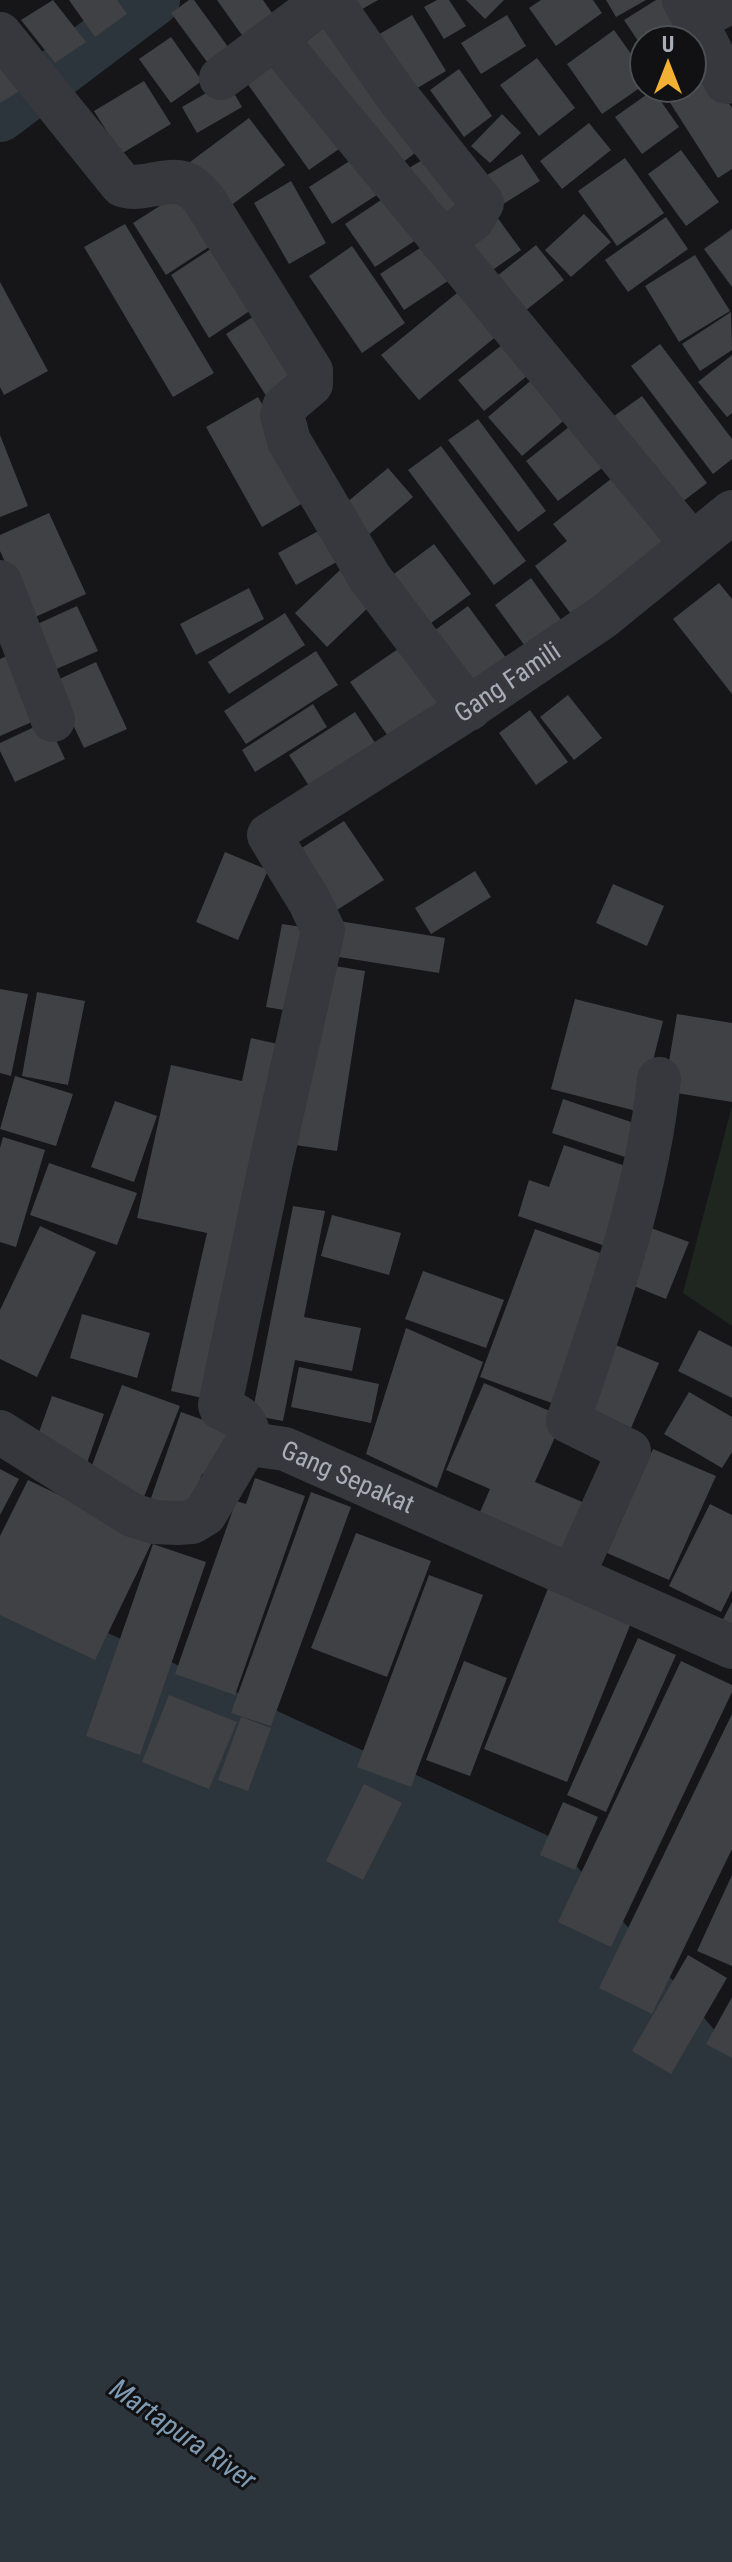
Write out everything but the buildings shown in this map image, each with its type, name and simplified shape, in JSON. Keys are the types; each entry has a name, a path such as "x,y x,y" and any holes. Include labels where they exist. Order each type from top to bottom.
{"street":[{"path":"0,6 5,0"},
{"path":"221,78 327,0 396,95 482,203 473,219 442,242"},
{"path":"704,7 726,82"},
{"path":"0,34 122,185 139,189 179,182 190,185 205,201 311,371 311,384 284,407 282,415 289,441 370,578 469,709"},
{"path":"275,38 692,544"},
{"name":"Gang Famili","path":"251,1444 246,1423 220,1405 323,930 310,902 269,835 469,709 603,617 732,512"},
{"path":"0,582 53,720"},
{"path":"573,1575 629,1451 568,1421 617,1275 641,1188 654,1130 659,1079"},
{"name":"Gang Sepakat","path":"0,1432 132,1515 154,1522 192,1522 205,1514 242,1451 251,1444 285,1449 732,1647"}],"shaded area":[{"path":"732,1106 732,1326 683,1293"}],"water":[{"name":"Martapura River","path":"0,1540 84,1622 553,1838 732,2051 732,2562 0,2562"}],"waterway":[{"path":"0,116 154,0"}]}
